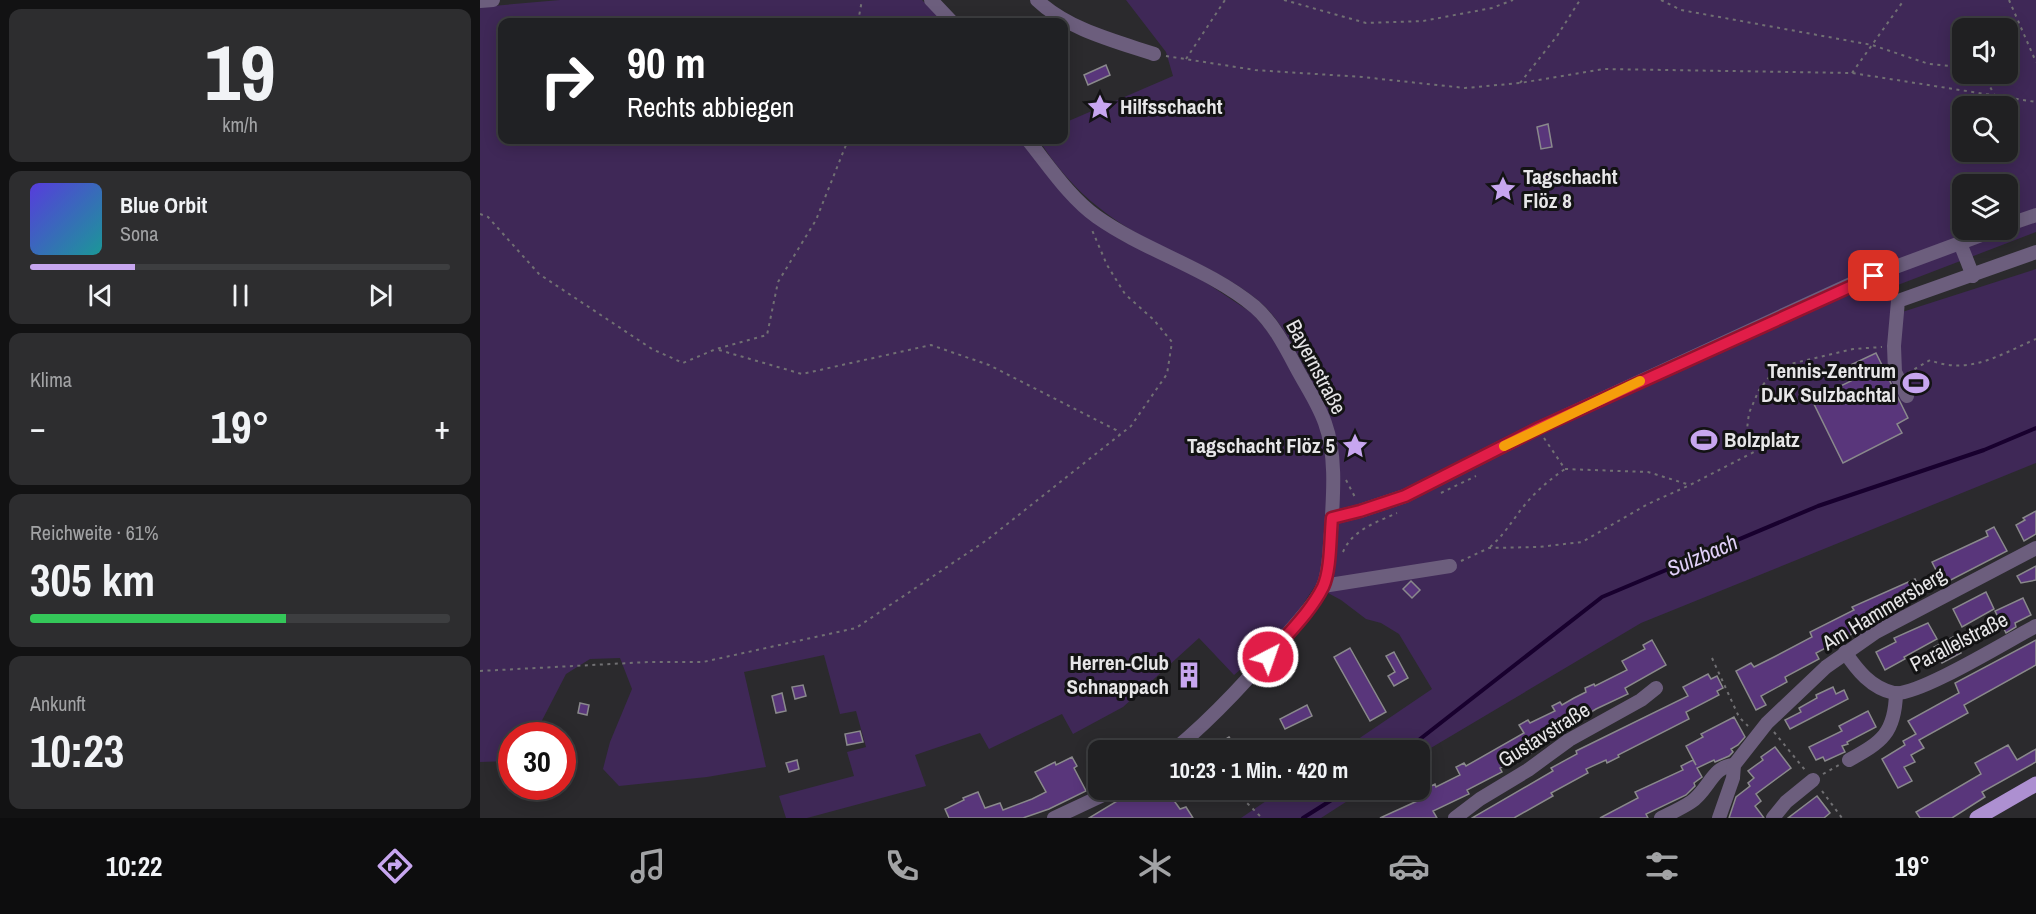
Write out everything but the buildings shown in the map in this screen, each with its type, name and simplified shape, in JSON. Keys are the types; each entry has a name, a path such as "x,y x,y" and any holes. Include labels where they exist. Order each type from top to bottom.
{"main road":[{"path":"1977,818 2036,784"}],"street":[{"path":"480,1 493,0"},
{"path":"931,0 948,18"},
{"path":"1037,0 1047,10 1063,18"},
{"path":"1068,20 1154,54"},
{"name":"Bayernstraße","path":"1031,144 1078,199 1096,216 1122,233 1199,271 1256,308 1284,345 1319,407 1326,425 1331,454 1332,518 1329,557 1323,586 1303,615 1244,683 1205,724 1186,740"},
{"path":"2018,221 2036,215"},
{"path":"1332,518 1405,496 1539,428 1855,282 1969,240"},
{"path":"1953,246 1973,276"},
{"path":"1907,396 1896,372 1894,346 1898,301 2036,252"},
{"name":"Am Hammersberg","path":"1719,818 1733,778 1734,765 1767,723 1800,690 1845,652 1911,613 2036,548"},
{"path":"1323,586 1450,566"},
{"name":"Parallelstraße","path":"1845,652 1856,668 1881,689 1896,693 1911,691 1950,673 2036,626"},
{"name":"Gustavstraße","path":"1455,818 1569,740 1641,700 1656,688"},
{"path":"1849,760 1875,746 1888,731 1896,708 1896,693"},
{"path":"1661,818 1691,802 1706,787 1718,769 1734,765"},
{"path":"1773,818 1786,802 1813,780"},
{"path":"1054,818 1092,800"}],"path":[{"path":"859,18 862,0"},
{"path":"1186,59 1226,0"},
{"path":"1284,0 1366,24 1423,21 1492,8 1513,0"},
{"path":"1520,83 1557,36 1580,0"},
{"path":"1661,0 1681,10 1872,45 1929,64 1952,66"},
{"path":"1852,73 1904,0"},
{"path":"2009,0 2036,62"},
{"path":"1154,54 1255,70 1362,76 1465,88 1520,83 1604,69 1852,73 1995,96"},
{"path":"1989,84 1995,96"},
{"path":"2018,99 2036,102"},
{"path":"480,214 488,217 539,274 652,349 683,363 716,349 767,335 778,282 816,220 846,144"},
{"path":"480,671 648,662 703,662 856,628 987,540 1131,426 1167,374 1172,342 1154,320 1125,294 1092,233 1091,225 1096,216"},
{"path":"1899,380 1911,369 1930,360 1944,366 1969,366 2036,339"},
{"path":"716,349 802,375 932,345 989,365 1116,430 1120,435"},
{"path":"1489,548 1539,547 1582,542 1648,504 1754,452 1747,429 1749,413 1759,390 1770,376 1790,364 1853,349 1894,346"},
{"path":"1539,428 1564,469"},
{"path":"1450,566 1489,548 1500,538 1524,506 1548,481 1564,469 1648,472 1690,485"},
{"path":"1433,497 1485,471"},
{"path":"1346,479 1369,526"},
{"path":"1341,557 1352,537 1401,511"},
{"path":"1712,658 1739,717 1756,736"},
{"path":"1767,723 1842,818"},
{"path":"1813,780 1849,760"},
{"path":"1243,800 1262,818"}],"shaded area":[{"path":"560,0 922,0 940,18 498,18 498,144 1023,144 1119,239 1196,276 1252,313 1279,348 1313,410 1320,427 1325,455 1338,454 1327,412 1287,336 1268,310 1248,293 1223,277 1157,244 1106,213 1076,187 1042,144 1068,144 1068,121 1173,76 1166,52 1126,0 2036,0 2036,232 2018,239 2018,174 1952,174 1952,240 2015,240 1890,288 1896,314 2036,269 2036,463 1641,623 1430,748 1430,740 1357,740 1432,689 1399,634 1381,623 1366,619 1341,600 1315,586 1283,634 1234,675 1199,638 1123,707 1073,734 1062,714 989,749 980,733 915,755 926,786 807,818 786,818 779,796 854,776 847,752 866,747 856,711 840,714 824,655 744,672 766,767 707,777 619,786 603,769 610,742 632,689 620,658 590,659 566,674 541,722 498,722 498,761 480,762 480,7"},
{"path":"1268,800 1349,800 1321,818 1241,818"}],"waterway":[{"name":"Sulzbach","path":"1419,740 1602,597 1818,506 1984,450 2036,428"},
{"name":"Sulzbach","path":"1303,818 1332,800"}],"slow traffic":[{"path":"1504,446 1640,381"}],"place":[{"name":"Hilfsschacht","path":"1100,107"},
{"name":"Tagschacht Flöz 8","path":"1503,189"},
{"name":"Tennis-Zentrum DJK Sulzbachtal","path":"1916,383"},
{"name":"Bolzplatz","path":"1704,440"},
{"name":"Tagschacht Flöz 5","path":"1355,446"},
{"name":"Herren-Club Schnappach","path":"1189,675"}],"route":[{"path":"1268,657 1303,615 1323,586 1329,557 1332,518 1405,496 1539,428 1855,282 1874,276"}]}
